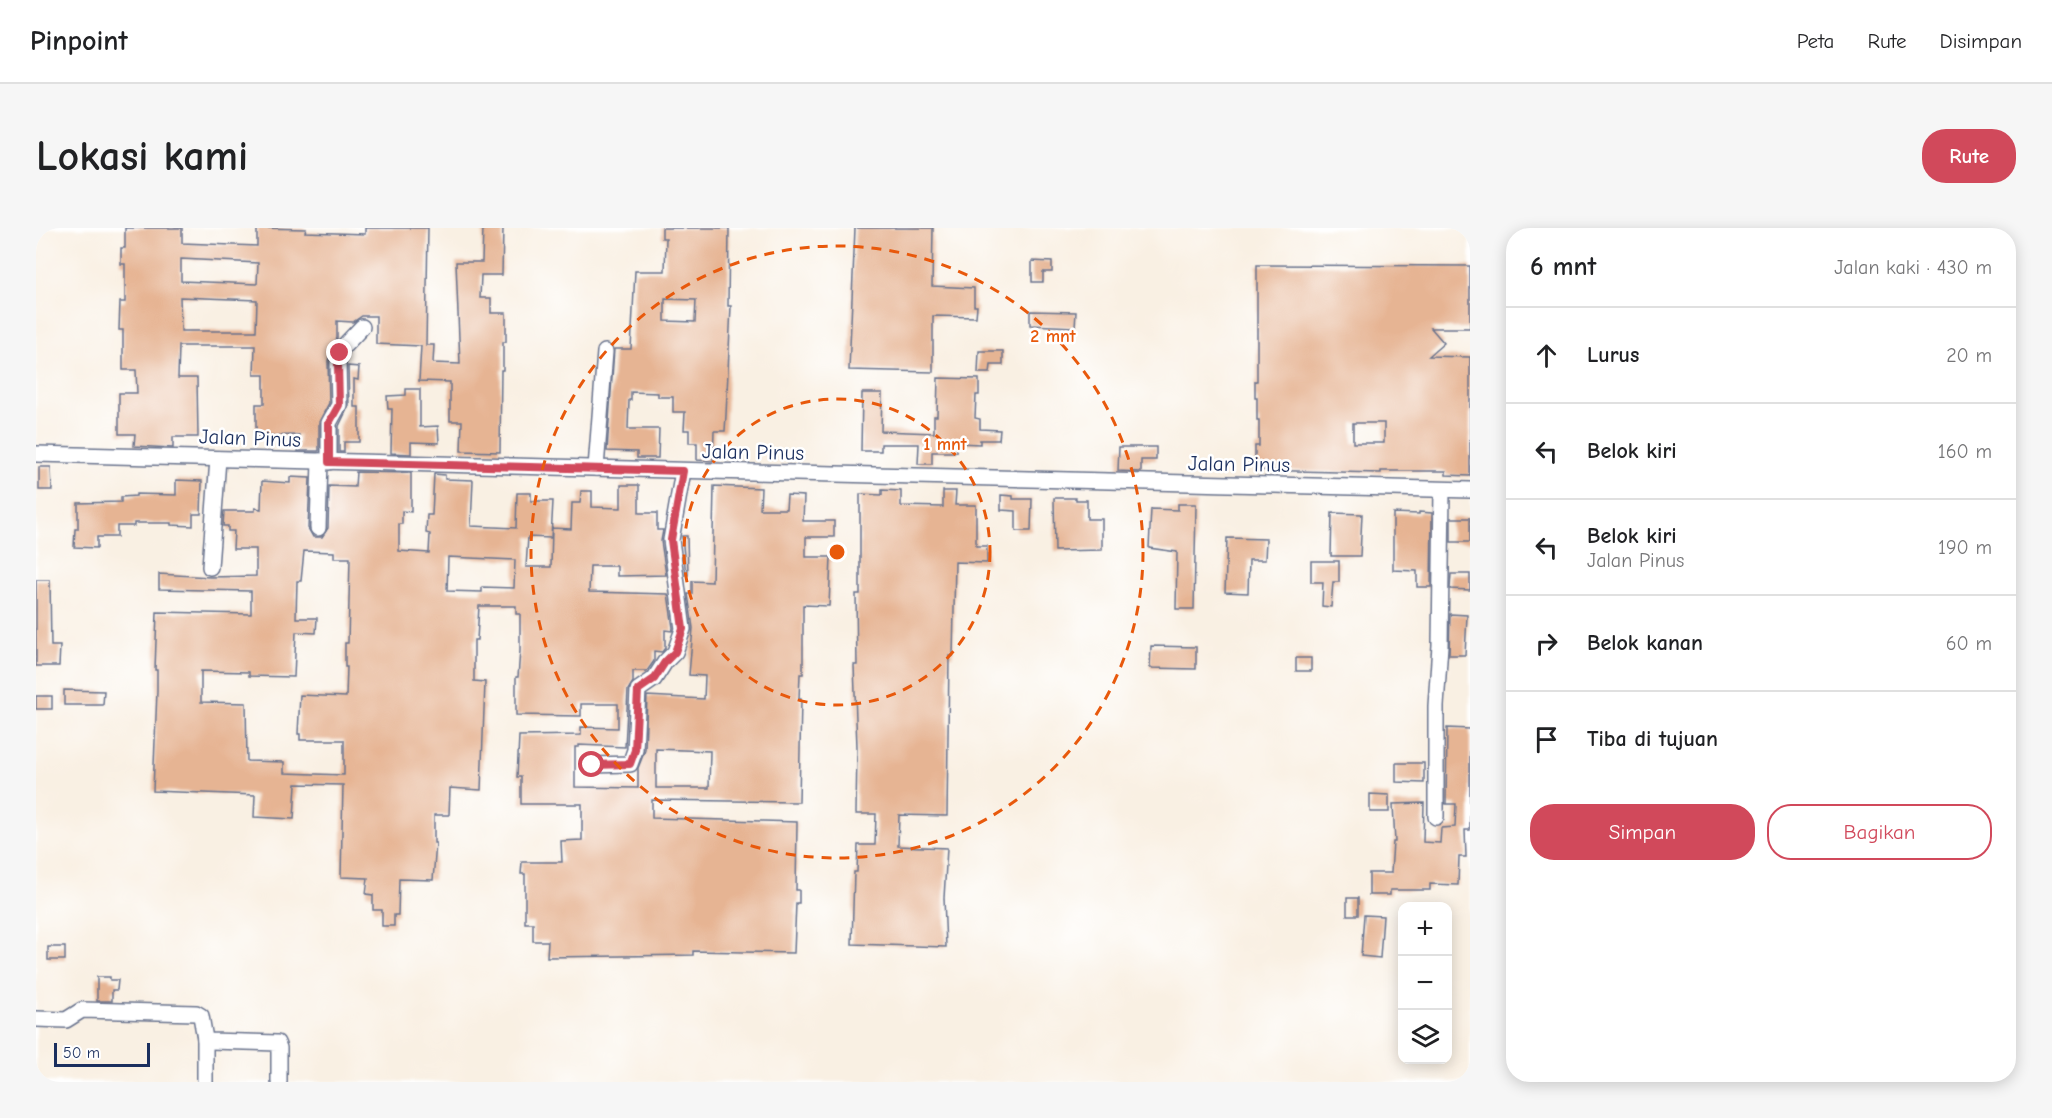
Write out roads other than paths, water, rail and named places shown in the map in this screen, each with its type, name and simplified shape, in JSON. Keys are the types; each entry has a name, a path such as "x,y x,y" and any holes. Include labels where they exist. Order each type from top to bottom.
{"street":[{"path":"318,528 329,423 339,405 338,363 340,353 362,327"},
{"path":"596,468 605,352"},
{"name":"Jalan Pinus","path":"36,454 1470,490"},
{"path":"210,567 218,459"},
{"path":"592,765 630,764 635,750 638,690 654,679 675,652 683,629 671,540 683,471"},
{"path":"1436,817 1436,706 1440,645 1442,490"},
{"path":"36,1019 66,1020 82,1010 196,1013 201,1016 205,1039 205,1082"},
{"path":"205,1039 215,1042 277,1043 279,1082"}]}
